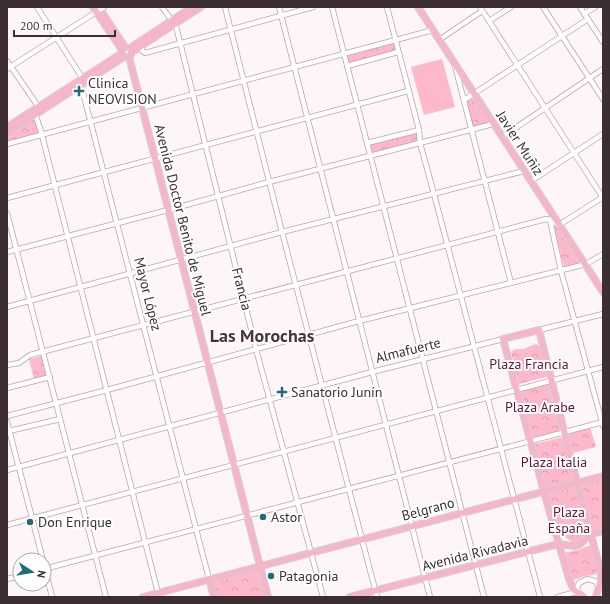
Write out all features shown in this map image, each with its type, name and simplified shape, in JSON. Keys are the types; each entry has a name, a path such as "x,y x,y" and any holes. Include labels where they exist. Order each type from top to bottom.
{"main road":[{"path":"126,52 142,46 192,7"},
{"path":"7,133 37,111 126,52 173,22 201,7"},
{"name":"Javier Muñiz","path":"418,7 603,292"},
{"name":"Avenida Doctor Benito de Miguel","path":"99,9 126,52 268,597"},
{"path":"7,127 37,111"},
{"path":"538,330 602,575 601,586 596,597"},
{"name":"Almafuerte","path":"503,339 538,330"},
{"path":"503,339 558,544 569,579 576,592 583,597"},
{"name":"Belgrano","path":"143,597 158,595 209,579 603,476"},
{"name":"Avenida Rivadavia","path":"350,597 376,594 425,578 558,544 574,546 579,545 591,534 603,531"},
{"name":"Mayor López","path":"209,579 214,597"}],"street":[{"name":"Mayor López","path":"37,7 56,37 81,82 209,579"},
{"name":"Francia","path":"162,7 173,22 180,44 256,349 323,597"},
{"path":"225,7 376,594"},
{"path":"279,7 430,597"},
{"path":"142,46 142,51 145,53 313,7"},
{"path":"332,7 484,597"},
{"path":"387,7 419,130 420,143 540,597"},
{"path":"489,21 511,7"},
{"path":"542,7 603,99"},
{"path":"580,7 603,42"},
{"path":"584,14 594,7"},
{"path":"9,68 99,9"},
{"path":"7,365 19,362 29,356 43,352 546,219 559,225 603,197 481,9 439,40"},
{"path":"464,100 588,19"},
{"path":"7,144 433,30"},
{"path":"347,66 398,52"},
{"path":"7,61 9,68 37,111 158,595"},
{"path":"454,63 511,283"},
{"path":"502,137 603,69"},
{"path":"7,198 408,91"},
{"path":"7,252 493,124"},
{"path":"367,143 419,130"},
{"path":"531,181 603,134"},
{"path":"7,307 181,261 282,232 524,171"},
{"path":"7,212 106,597"},
{"path":"52,566 564,431 603,423 574,321 550,220"},
{"path":"7,416 309,335 586,264 603,254"},
{"name":"Almafuerte","path":"538,330 603,314"},
{"name":"Almafuerte","path":"7,470 372,372 503,339"},
{"path":"7,525 603,367"},
{"path":"7,388 50,377"},
{"path":"9,431 60,419"},
{"path":"7,422 41,552"},
{"path":"558,597 576,592 579,583 587,579 595,581 601,586"}],"green space":[{"path":"394,42 397,51 348,64 345,55"},
{"path":"442,59 455,107 424,115 411,67"},
{"path":"474,95 492,123 472,128 465,101"},
{"path":"34,118 40,134 7,143 7,135"},
{"path":"416,133 418,142 371,154 369,145"},
{"path":"553,224 555,225 580,263 564,267"},
{"name":"Plaza Francia","path":"536,344 539,346 548,376 519,384 511,352"},
{"path":"42,356 46,376 34,379 29,359"},
{"name":"Plaza Arabe","path":"550,384 561,431 533,438 520,391"},
{"path":"590,427 596,447 573,453 568,434"},
{"name":"Plaza Italia","path":"563,437 574,481 546,488 534,444"},
{"path":"603,479 603,528 593,531 581,485"},
{"name":"Plaza España","path":"575,486 588,532 578,542 574,543 557,532 547,494"},
{"path":"586,546 591,546 598,573 572,579 570,577 564,556 565,553 580,550"},
{"path":"260,566 268,597 214,597 209,579"}],"place":[{"name":"Clinica NEOVISION","path":"79,91"},
{"name":"Sanatorio Junín","path":"282,392"},
{"name":"Astor","path":"263,517"},
{"name":"Don Enrique","path":"30,522"},
{"name":"Patagonia","path":"271,576"}],"district":[{"name":"Las Morochas","path":"262,335"}]}
